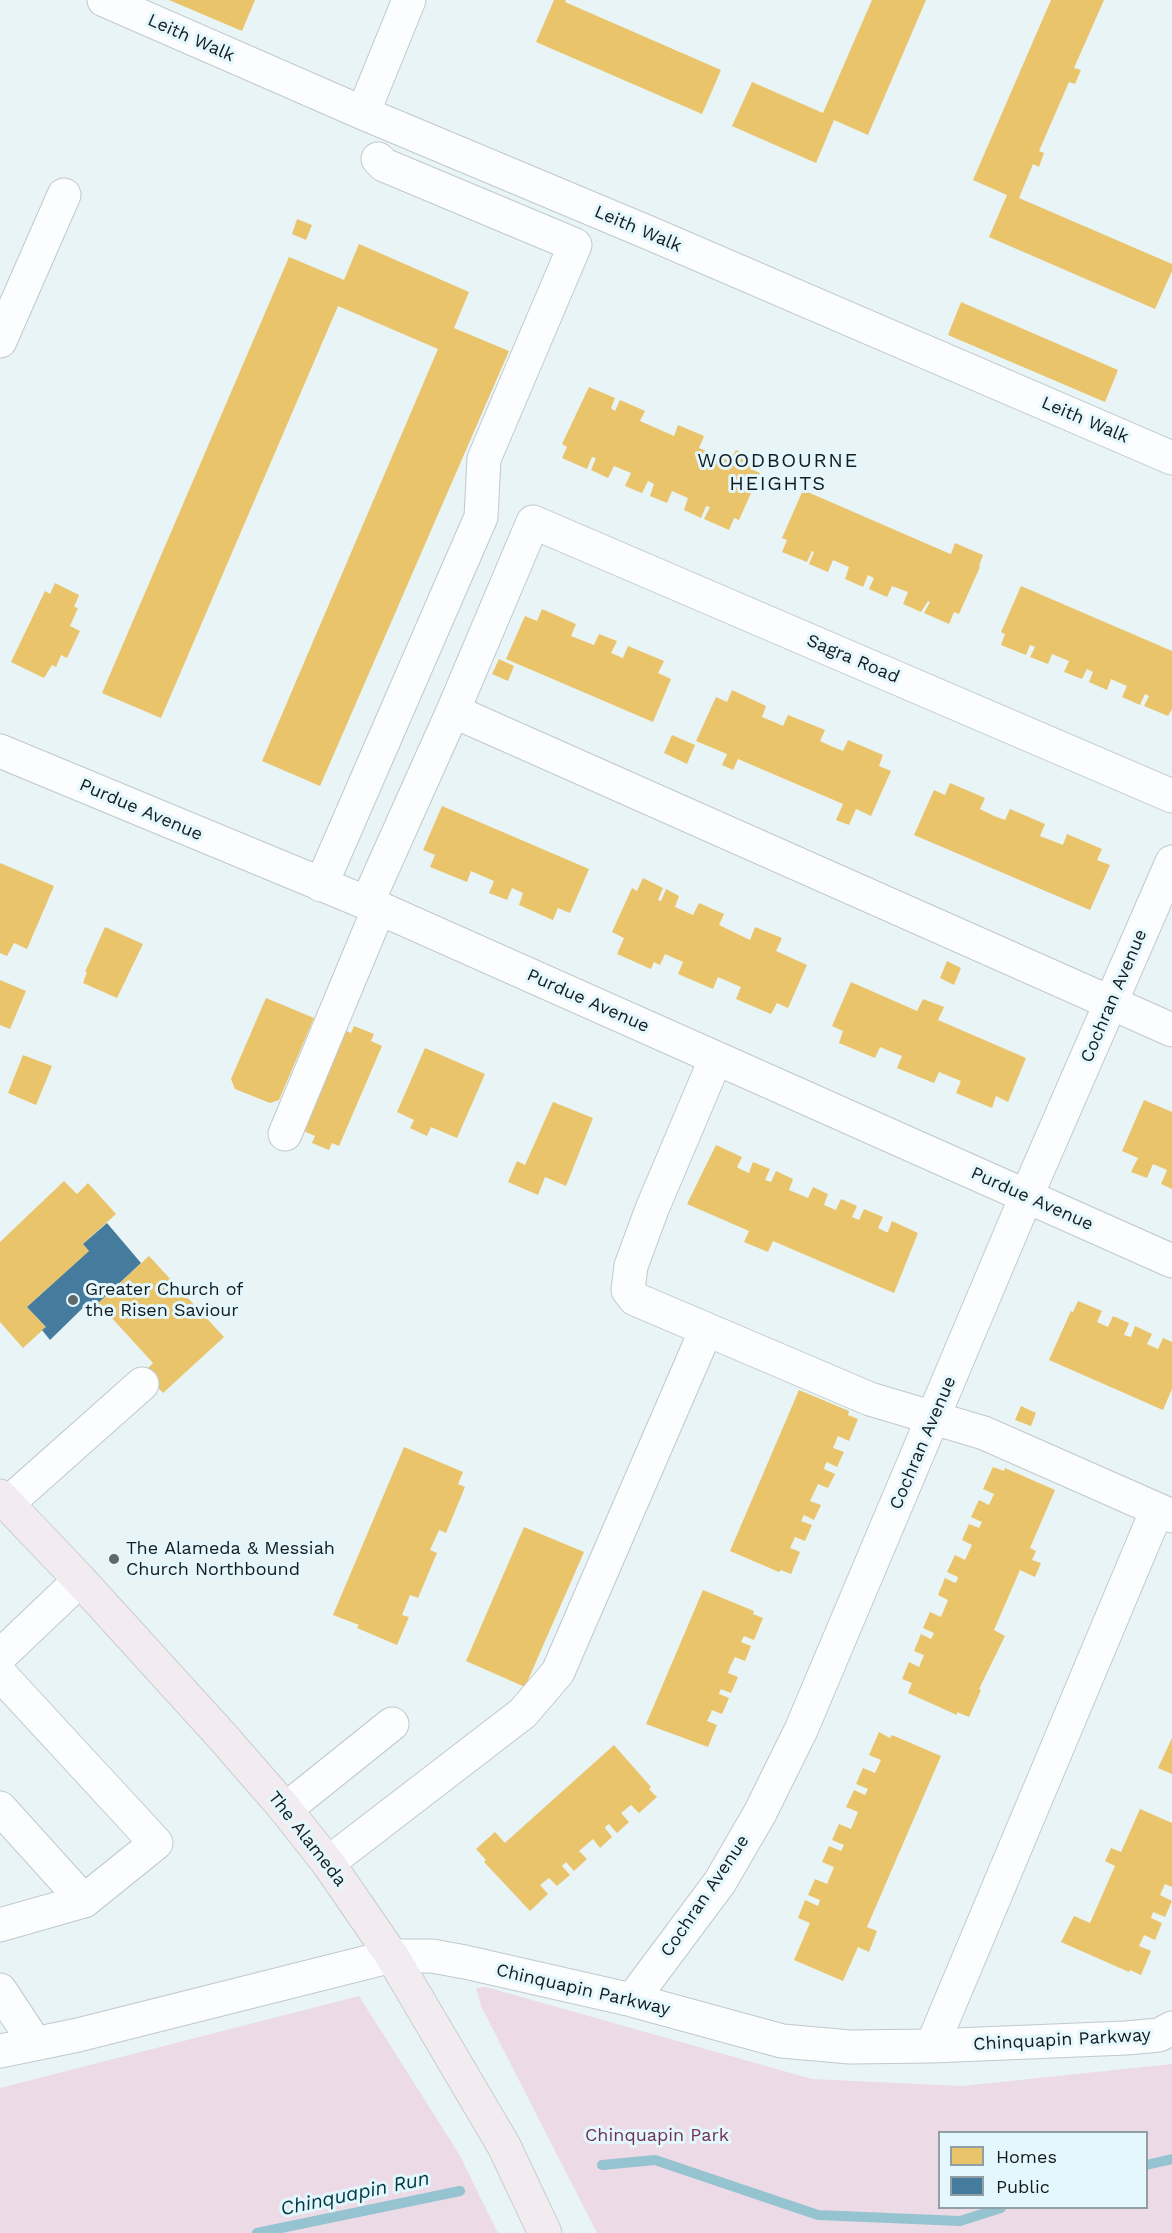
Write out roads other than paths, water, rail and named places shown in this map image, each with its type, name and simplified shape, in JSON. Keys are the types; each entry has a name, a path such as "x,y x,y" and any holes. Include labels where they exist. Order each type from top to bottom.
{"main road":[{"name":"The Alameda","path":"4,1500 222,1735 286,1809 328,1863 392,1956 504,2146 544,2233"}],"street":[{"name":"Leith Walk","path":"104,0 1172,458"},
{"path":"363,113 409,0"},
{"path":"321,885 481,517 484,459 575,244 384,165 378,159"},
{"path":"0,341 64,195"},
{"name":"Sagra Road","path":"453,711 533,522 1172,796"},
{"path":"285,1134 373,906 453,711 1172,1030"},
{"name":"Purdue Avenue","path":"0,751 373,906 1172,1260"},
{"name":"Cochran Avenue","path":"632,2000 720,1882 760,1813 801,1730 1026,1197 1172,862"},
{"path":"716,1058 652,1209 631,1266 628,1290 635,1299 870,1399 984,1433 1165,1513 932,2046"},
{"path":"328,1863 522,1713 558,1672 706,1330"},
{"path":"4,1500 142,1384"},
{"path":"0,1656 80,1580"},
{"path":"0,1674 156,1843 84,1901 0,1925"},
{"path":"286,1809 392,1724"},
{"path":"0,1808 84,1901"},
{"name":"Chinquapin Parkway","path":"0,2050 78,2035 392,1956 432,1956 465,1962 632,2000 782,2041 850,2047 932,2046 1126,2038 1159,2035 1172,2028"},
{"path":"0,1990 35,2043"}],"waterway":[{"name":"Chinquapin Run","path":"1148,2165 1172,2159"},
{"name":"Chinquapin Run","path":"602,2165 655,2160 818,2215 960,2221 998,2209"},
{"name":"Chinquapin Run","path":"257,2233 460,2191"}],"place":[{"name":"Greater Church of the Risen Saviour","path":"73,1300"},
{"name":"The Alameda & Messiah Church Northbound","path":"114,1559"}],"district":[{"name":"WOODBOURNE HEIGHTS","path":"778,472"}],"park label":[{"name":"Chinquapin Park","path":"657,2136"}]}
